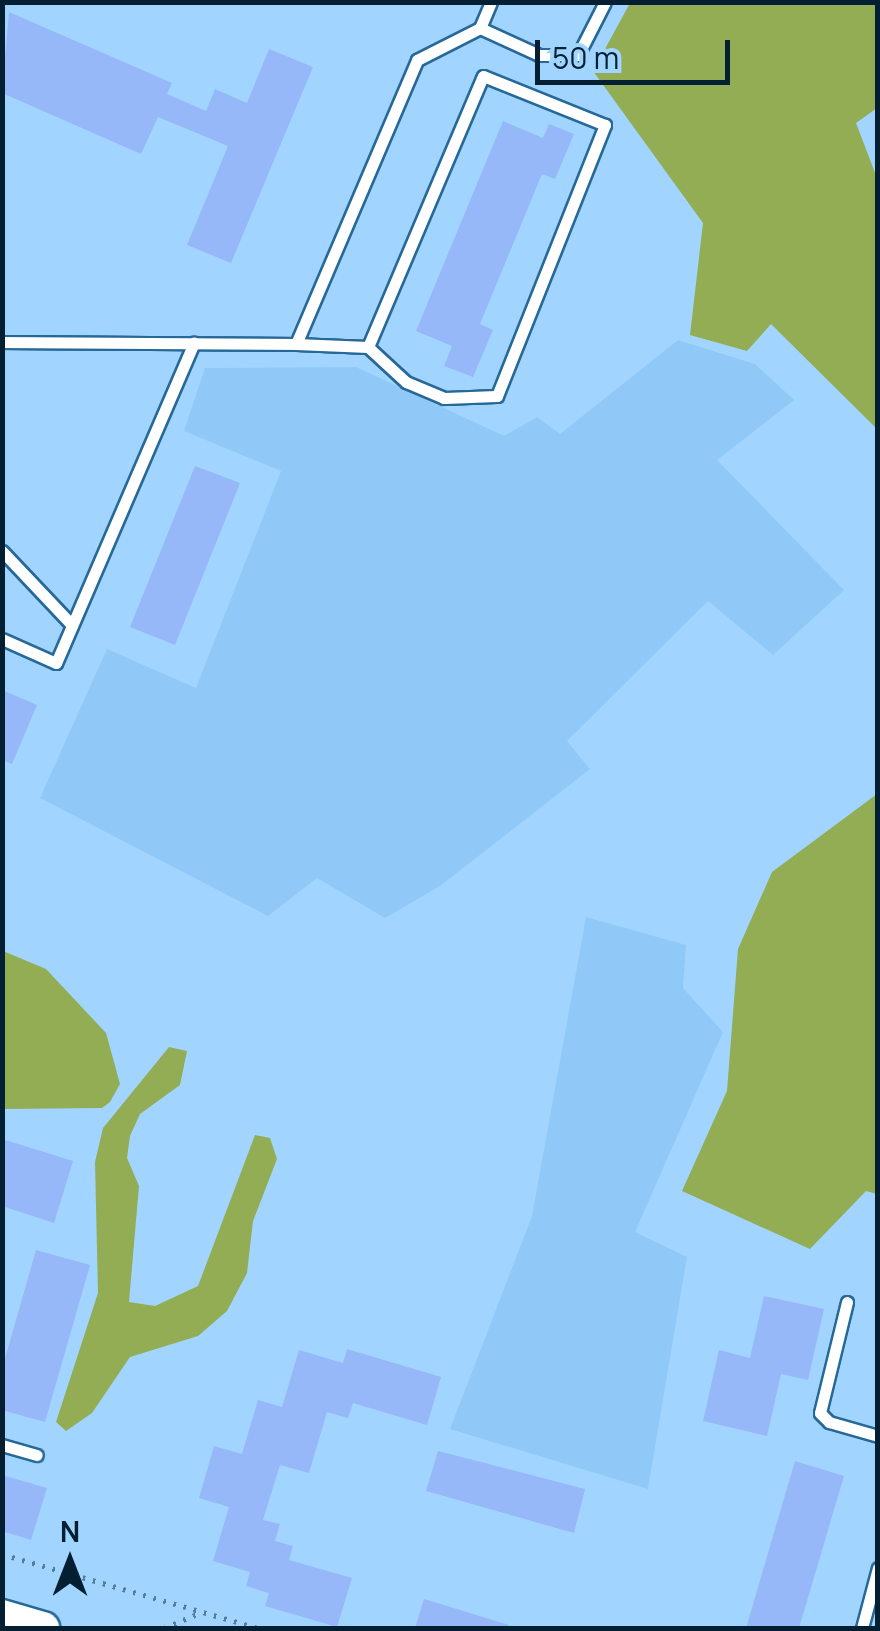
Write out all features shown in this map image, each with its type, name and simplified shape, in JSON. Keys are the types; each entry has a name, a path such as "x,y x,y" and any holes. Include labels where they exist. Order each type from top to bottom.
{"street":[{"path":"2,1616 44,1628"}],"lane":[{"path":"296,344 418,60 480,28 491,2"},
{"path":"480,28 539,55 578,55 605,2"},
{"path":"2,342 368,347 406,382 444,398 498,396 606,125 484,76 368,347"},
{"path":"2,639 56,663 194,342"},
{"path":"2,552 72,625"},
{"path":"847,1302 820,1413 829,1422 878,1436"},
{"path":"2,1446 37,1455"},
{"path":"862,1628 878,1568"}],"path":[{"path":"2,1554 260,1628"},
{"path":"164,1628 202,1612"}],"shaded area":[{"path":"678,340 755,364 794,400 717,460 844,590 773,655 708,601 567,741 590,769 440,886 385,918 317,878 268,916 40,798 107,649 196,688 281,471 184,431 205,368 356,367 504,436 537,417 560,434"},
{"path":"586,917 686,945 683,988 723,1032 635,1232 687,1257 648,1489 450,1429 532,1216"}],"green space":[{"path":"630,3 877,3 877,108 856,123 877,178 877,429 771,324 747,351 690,335 703,223 593,71"},
{"path":"877,794 877,1194 866,1191 810,1249 682,1191 727,1091 738,949 772,872"},
{"path":"3,951 46,969 106,1033 120,1084 102,1108 3,1109"},
{"path":"169,1047 187,1051 180,1085 140,1114 130,1136 127,1158 139,1186 129,1302 155,1306 198,1286 255,1135 270,1138 277,1159 253,1221 247,1273 227,1311 198,1336 130,1357 92,1413 66,1431 56,1422 98,1293 95,1162 103,1128"}],"building":[{"path":"9,12 172,83 167,94 206,111 215,89 247,103 269,49 313,67 231,263 187,245 228,146 158,117 141,154 2,93"},
{"path":"503,121 543,138 549,124 574,134 555,179 542,174 480,324 493,330 473,377 444,366 452,346 416,331"},
{"path":"195,466 240,483 175,645 130,627"},
{"path":"2,690 37,705 12,764 2,760"},
{"path":"2,1139 73,1161 54,1223 2,1206"},
{"path":"36,1250 90,1265 45,1422 2,1410 2,1369"},
{"path":"764,1296 824,1309 808,1380 781,1374 767,1436 703,1421 719,1350 750,1358"},
{"path":"347,1349 441,1377 427,1425 353,1403 348,1418 327,1412 309,1473 280,1465 263,1520 280,1524 275,1541 293,1546 289,1560 352,1578 337,1627 265,1606 269,1593 246,1586 250,1572 213,1561 229,1507 199,1498 214,1446 242,1454 258,1400 282,1407 299,1350 343,1363"},
{"path":"438,1451 585,1489 574,1533 426,1491"},
{"path":"795,1461 844,1476 799,1628 746,1628"},
{"path":"2,1475 47,1488 31,1540 2,1531"},
{"path":"424,1599 509,1625 415,1628"}]}
